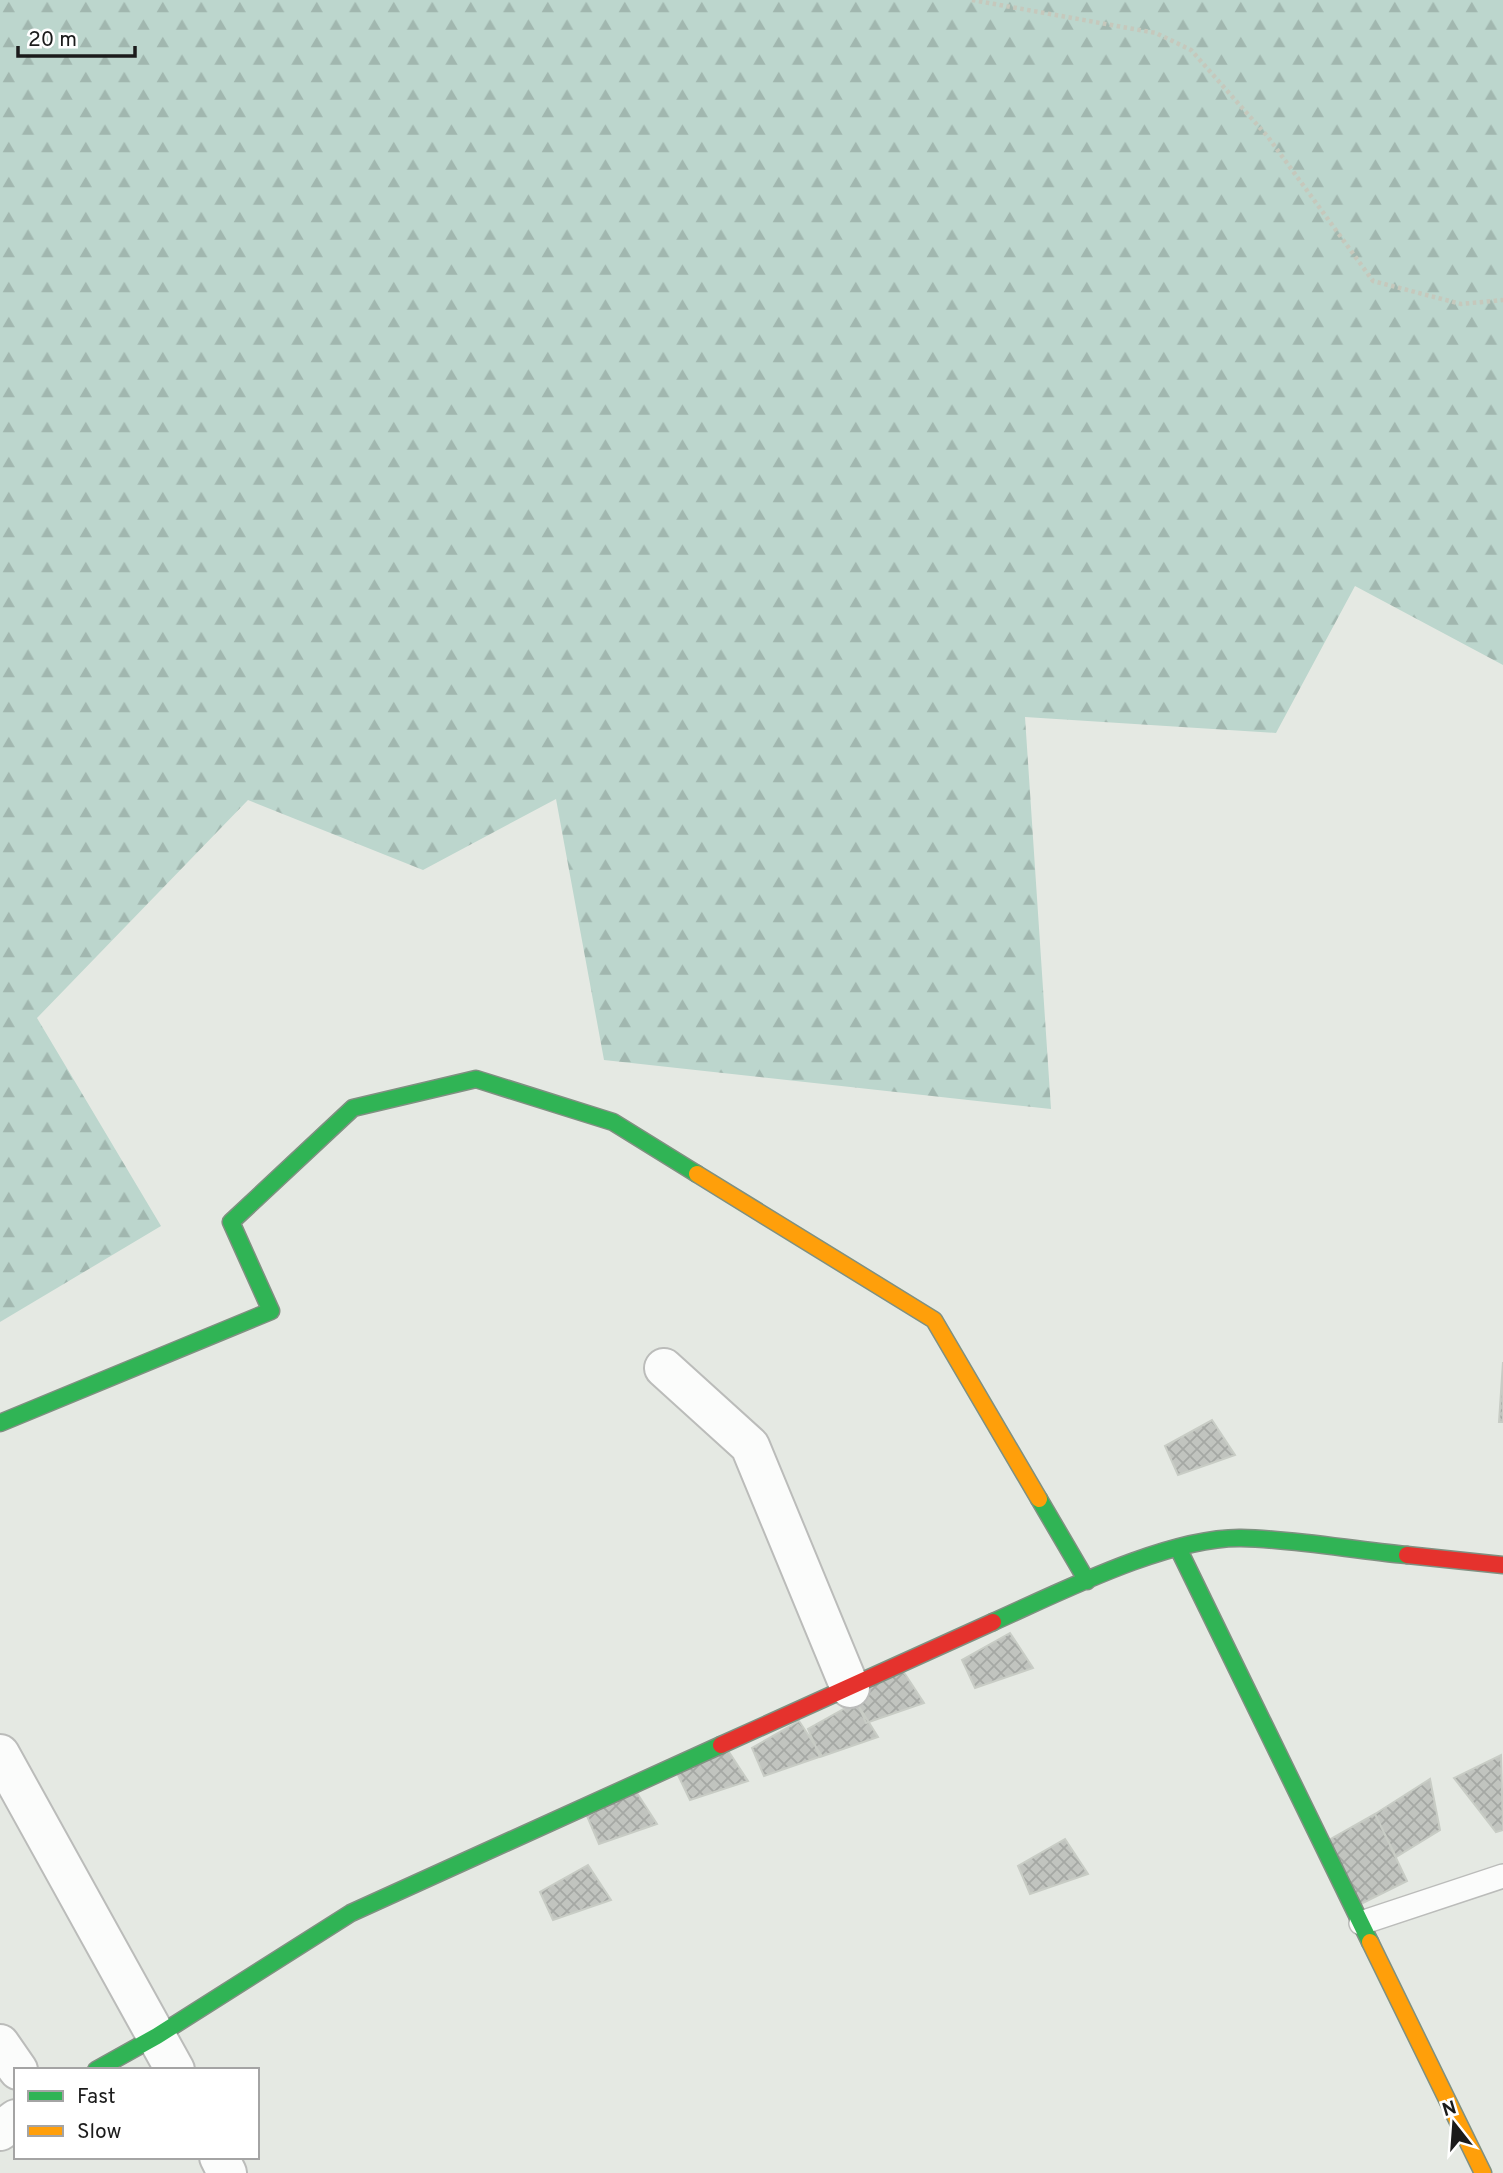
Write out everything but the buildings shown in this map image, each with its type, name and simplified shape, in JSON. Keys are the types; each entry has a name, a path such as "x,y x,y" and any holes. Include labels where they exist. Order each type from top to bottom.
{"street":[{"path":"0,1423 271,1311 231,1222 353,1108 476,1079 612,1122 934,1320 1087,1581"},
{"path":"664,1368 750,1446 850,1688"},
{"path":"100,2068 157,2036 351,1913 1087,1581 1178,1548 1239,1538 1503,1565"},
{"path":"1178,1548 1483,2173"},
{"path":"0,1754 173,2068"},
{"path":"0,2045 17,2068"}],"lane":[{"path":"1361,1923 1503,1876"}],"path":[{"path":"972,0 1156,33 1191,50 1268,137 1373,281 1461,304 1503,300"}],"green space":[{"path":"0,0 1503,0 1503,665 1355,586 1276,733 1025,717 1051,1109 604,1060 556,799 423,870 248,800 37,1018 161,1226 0,1322"}],"traffic: fast":[{"path":"0,1423 271,1311 231,1222 353,1108 476,1079 613,1122 697,1174"},
{"path":"1039,1499 1087,1581"},
{"path":"993,1622 1115,1568 1181,1546 1212,1540 1282,1540 1407,1555"},
{"path":"1178,1548 1370,1942"},
{"path":"100,2068 157,2036 351,1913 721,1745"}],"traffic: slow":[{"path":"697,1174 934,1320 1039,1499"},
{"path":"1370,1942 1483,2173"}],"traffic: jam":[{"path":"1407,1555 1503,1565"},
{"path":"721,1745 993,1622"}]}
